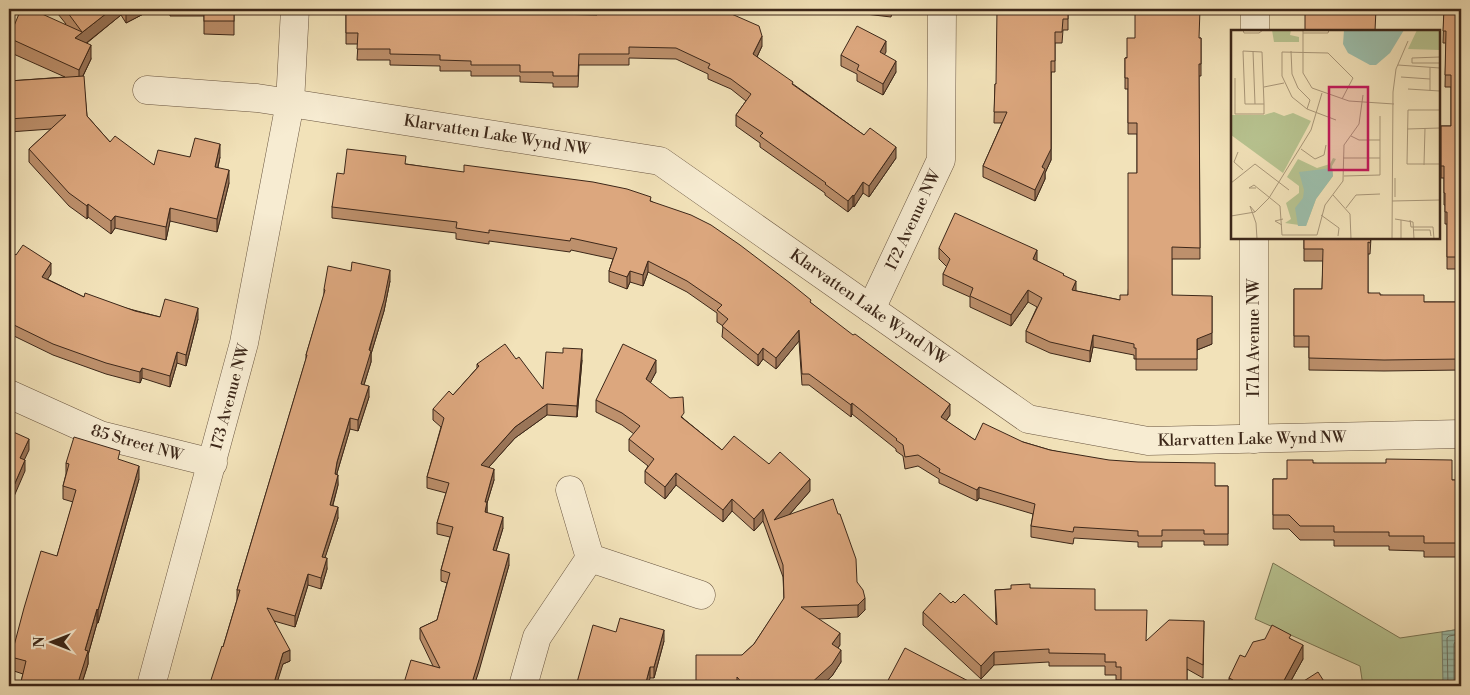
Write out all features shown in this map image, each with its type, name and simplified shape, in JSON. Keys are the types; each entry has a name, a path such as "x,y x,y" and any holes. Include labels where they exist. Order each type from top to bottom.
{"street":[{"name":"173 Avenue NW","path":"151,686 244,342 290,103 295,9"},
{"name":"172 Avenue NW","path":"871,309 941,160 942,9"},
{"path":"1255,9 1255,30"},
{"path":"147,90 257,98 290,103"},
{"name":"Klarvatten Lake Wynd NW","path":"290,103 660,161 1028,419 1148,441 1461,434"},
{"name":"171A Avenue NW","path":"1254,239 1254,439"},
{"name":"85 Street NW","path":"9,394 100,434 212,463"},
{"path":"570,490 590,558"},
{"path":"590,558 701,595"},
{"path":"522,686 537,637 590,558"}],"green space":[{"path":"1273,563 1400,638 1461,629 1461,686 1363,686 1360,666 1255,619"}],"water":[{"path":"1461,629 1461,686 1443,686 1442,632"}],"building":[{"path":"21,9 31,9 82,32 65,9 112,9 75,38 91,45 79,70 9,38"},
{"path":"204,9 234,9 234,21 204,21"},
{"path":"346,9 508,9 508,13 597,15 597,9 729,9 727,12 759,26 762,36 753,54 864,135 870,128 896,147 869,186 863,182 854,196 848,201 760,136 763,133 736,115 751,94 731,79 708,68 710,64 676,48 629,47 629,54 579,54 578,76 553,76 553,72 520,72 520,65 471,65 471,61 440,60 440,55 390,54 390,49 357,49 358,33 346,33"},
{"path":"997,9 1068,9 1068,19 1063,19 1062,32 1055,32 1055,61 1051,61 1051,149 1042,167 1045,169 1035,190 983,166 1007,112 994,112"},
{"path":"1135,9 1200,9 1200,248 1172,247 1172,295 1212,296 1212,333 1197,339 1197,359 1136,359 1134,344 1093,335 1090,351 1050,342 1026,331 1042,298 1028,290 1011,315 970,296 973,288 943,274 950,259 939,248 955,213 1037,250 1033,259 1076,281 1072,290 1120,300 1120,295 1128,295 1128,173 1137,173 1137,123 1128,123 1128,78 1125,78 1125,58 1127,58 1127,38 1135,38"},
{"path":"1305,9 1376,9 1375,30 1305,30"},
{"path":"1444,9 1461,9 1461,257 1447,257 1447,212 1445,212 1444,166 1441,166 1441,126 1451,126 1451,75 1445,75 1446,31 1443,31"},
{"path":"857,26 886,41 880,52 896,61 883,84 857,70 859,65 841,55"},
{"path":"84,76 87,116 110,142 115,136 154,165 158,150 190,157 195,138 220,144 215,167 229,170 217,219 170,208 166,227 115,216 111,221 69,193 29,149 66,115 9,119 9,81"},
{"path":"347,149 406,156 405,164 464,172 464,165 593,182 627,189 651,197 650,201 691,215 711,225 740,245 853,335 855,334 950,404 941,417 975,440 983,423 1023,442 1050,450 1109,460 1215,463 1215,486 1228,486 1228,534 1204,534 1204,530 1162,530 1162,536 1138,536 1138,531 1074,527 1073,532 1031,526 1035,504 979,487 977,490 939,472 940,469 918,455 905,457 903,445 897,439 852,403 851,405 809,374 802,374 799,330 776,358 763,348 758,355 722,326 728,319 717,310 722,305 687,281 648,261 643,275 630,271 627,277 609,271 617,248 571,238 570,241 489,230 489,233 456,228 457,222 332,207 337,173 344,174"},
{"path":"1304,239 1371,239 1370,243 1368,242 1368,293 1380,293 1380,295 1424,295 1424,302 1461,302 1461,359 1384,360 1309,358 1309,336 1294,336 1294,289 1322,289 1323,249 1304,249"},
{"path":"23,245 51,263 42,277 84,297 85,293 135,311 160,317 165,299 198,308 186,355 177,352 170,376 142,368 140,372 106,363 53,344 9,322 9,250 16,255"},
{"path":"352,262 390,270 384,300 361,384 369,386 358,420 350,418 337,462 335,474 338,475 330,505 338,507 322,557 327,558 321,578 308,574 295,616 267,608 290,650 283,653 273,686 209,686 240,590 237,590 307,355 325,290 328,266 351,271"},
{"path":"505,344 516,359 519,357 543,389 546,352 563,353 563,348 582,349 577,406 547,404 515,427 481,465 494,469 485,502 487,502 485,512 503,517 493,550 509,554 471,686 403,686 411,660 440,668 420,628 437,620 450,573 441,570 453,527 437,523 449,483 427,477 444,418 433,409 449,391 453,395 479,366 477,364"},
{"path":"623,344 656,360 646,379 670,398 683,397 684,413 681,417 722,450 734,436 769,464 780,452 810,479 774,520 833,499 856,559 857,582 863,590 865,598 858,605 801,607 840,633 832,644 841,650 832,664 808,686 745,686 737,677 737,686 696,686 696,655 742,655 754,644 784,598 783,565 763,509 754,519 732,499 723,510 676,473 665,487 645,471 654,459 629,439 640,426 622,413 596,400"},
{"path":"9,430 29,439 20,458 25,460 9,497"},
{"path":"74,437 120,451 118,459 139,466 85,650 88,651 77,686 20,686 26,661 11,657 41,551 57,556 76,490 63,486 69,464 66,463"},
{"path":"1386,459 1452,460 1452,480 1461,480 1461,543 1424,543 1424,536 1389,536 1389,532 1334,532 1334,526 1300,526 1289,515 1273,515 1273,479 1287,479 1287,460 1313,460 1313,463 1386,463"},
{"path":"1030,584 1030,588 1095,589 1095,610 1147,610 1146,641 1169,620 1204,621 1203,665 1187,657 1187,686 1121,684 1121,667 1116,667 1116,662 1105,662 1105,654 1049,653 1049,649 994,652 981,666 923,612 940,593 951,603 953,601 955,603 964,594 997,625 995,590 1011,589 1011,585"},
{"path":"620,618 664,630 654,667 650,667 645,686 576,686 593,625 616,632"},
{"path":"1272,625 1291,635 1289,638 1303,645 1281,686 1230,686 1233,680 1229,678 1240,655 1245,657 1253,642 1265,639"},
{"path":"905,648 974,684 973,686 885,686"},
{"path":"1318,672 1327,686 1296,686"}]}
